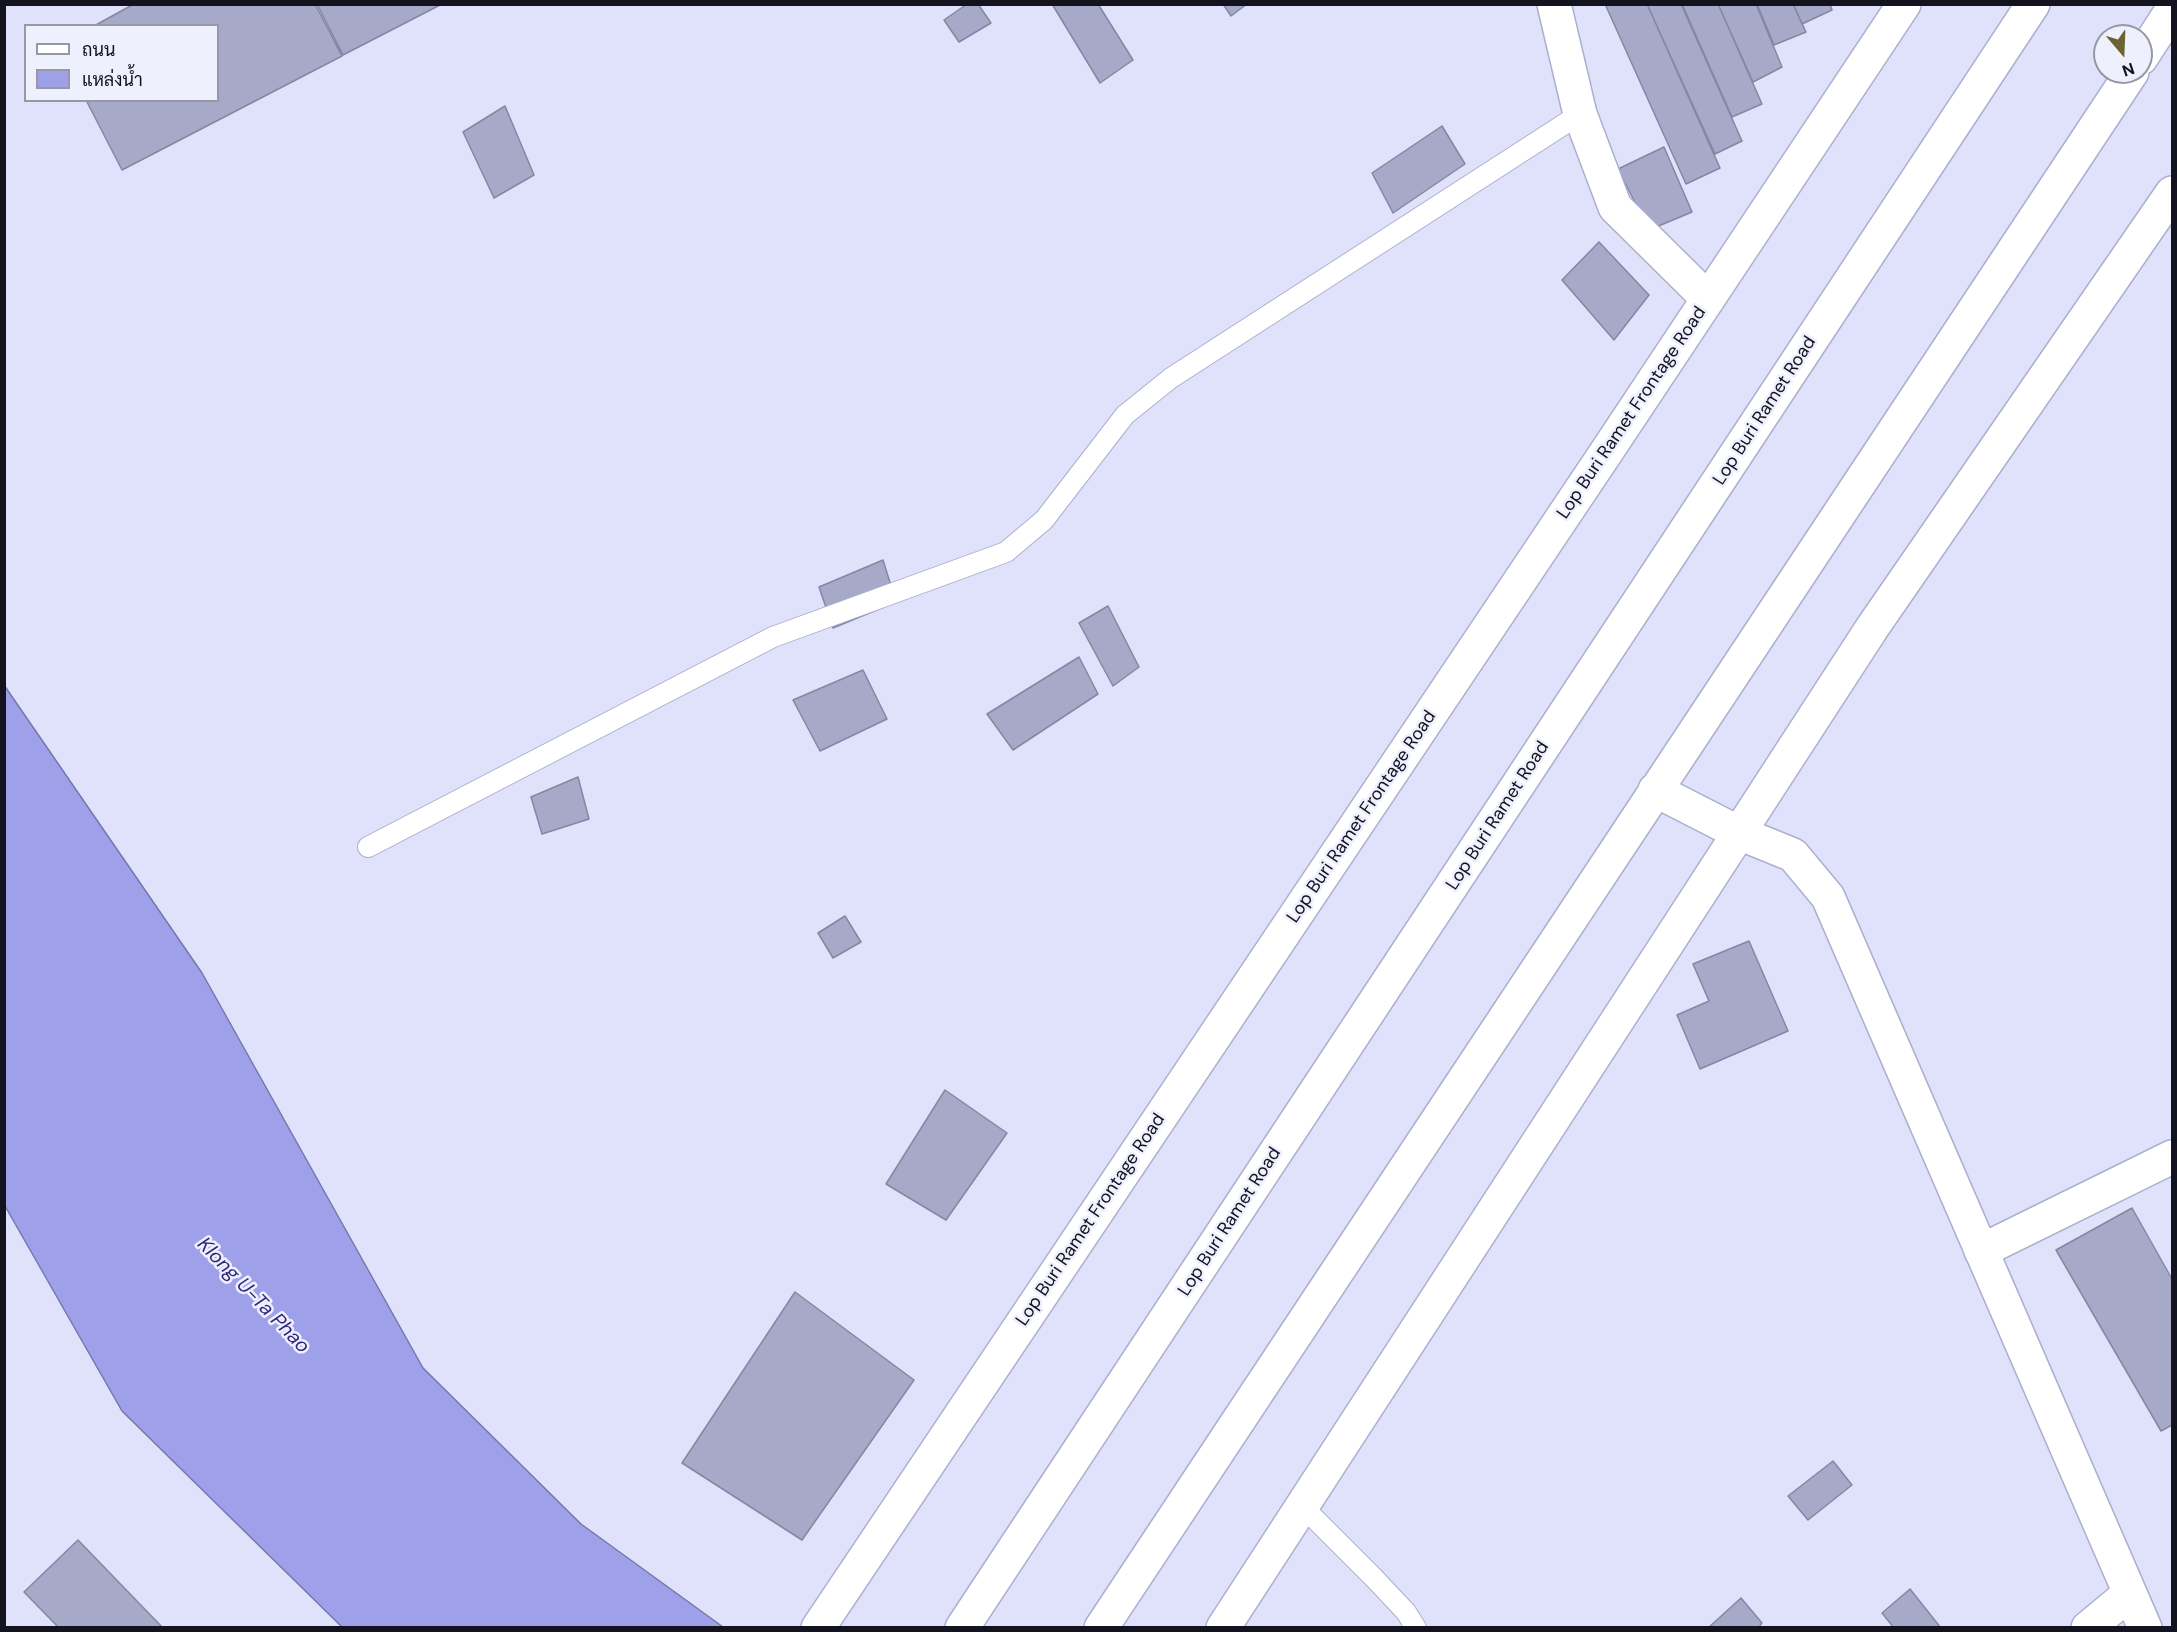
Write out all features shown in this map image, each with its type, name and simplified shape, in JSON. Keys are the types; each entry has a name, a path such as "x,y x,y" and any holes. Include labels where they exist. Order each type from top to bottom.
{"main road":[{"path":"1554,4 1580,114 1615,207 1708,299"},
{"name":"Lop Buri Ramet Frontage Road","path":"821,1623 1904,4"},
{"name":"Lop Buri Ramet Road","path":"962,1628 2033,4"},
{"path":"2153,39 2172,10"},
{"path":"1101,1628 2124,84"},
{"path":"1223,1628 1872,628 2172,193"},
{"path":"1655,790 1739,833 1793,855 1828,897 2145,1628"},
{"path":"1982,1251 2172,1157"},
{"path":"2088,1628 2129,1594"}],"lane":[{"path":"368,847 773,637 1006,552 1044,520 1125,415 1171,378 1580,114"},
{"path":"1302,1506 1382,1586 1406,1612 1416,1628"}],"water":[{"name":"Klong U-Ta Phao","path":"4,685 202,973 423,1368 581,1524 723,1627 342,1627 122,1411 5,1206"}],"building":[{"path":"134,4 315,4 342,56 122,170 87,102 219,102 219,24 98,24"},
{"path":"317,4 442,4 343,55"},
{"path":"967,4 978,4 991,23 959,42 944,20"},
{"path":"1052,4 1098,4 1133,60 1100,83"},
{"path":"1223,4 1247,4 1231,16"},
{"path":"1605,4 1647,4 1720,168 1686,184"},
{"path":"1647,4 1681,4 1742,141 1715,154"},
{"path":"1682,4 1718,4 1762,104 1732,117"},
{"path":"1718,4 1756,4 1782,67 1753,82"},
{"path":"1757,4 1793,4 1806,32 1774,45"},
{"path":"1793,4 1830,4 1832,10 1802,24"},
{"path":"505,106 534,175 494,198 463,132"},
{"path":"1442,126 1465,164 1393,213 1372,173"},
{"path":"1664,147 1692,212 1649,230 1618,169"},
{"path":"1599,242 1649,295 1614,340 1562,280"},
{"path":"883,560 896,602 833,628 819,587"},
{"path":"1108,606 1139,667 1113,686 1079,623"},
{"path":"1079,657 1098,694 1013,750 987,714"},
{"path":"863,670 887,719 820,751 793,700"},
{"path":"578,777 589,819 542,834 531,797"},
{"path":"845,916 861,942 833,958 818,933"},
{"path":"1749,941 1788,1031 1700,1069 1677,1015 1709,1001 1693,964"},
{"path":"945,1090 1007,1133 946,1220 886,1184"},
{"path":"2132,1208 2172,1279 2172,1425 2161,1431 2056,1250"},
{"path":"795,1292 914,1380 802,1540 682,1463"},
{"path":"1833,1461 1852,1485 1808,1520 1788,1496"},
{"path":"78,1540 163,1628 59,1628 24,1592"},
{"path":"1910,1589 1941,1628 1894,1628 1882,1613"},
{"path":"1741,1598 1762,1623 1758,1628 1708,1628"}]}
